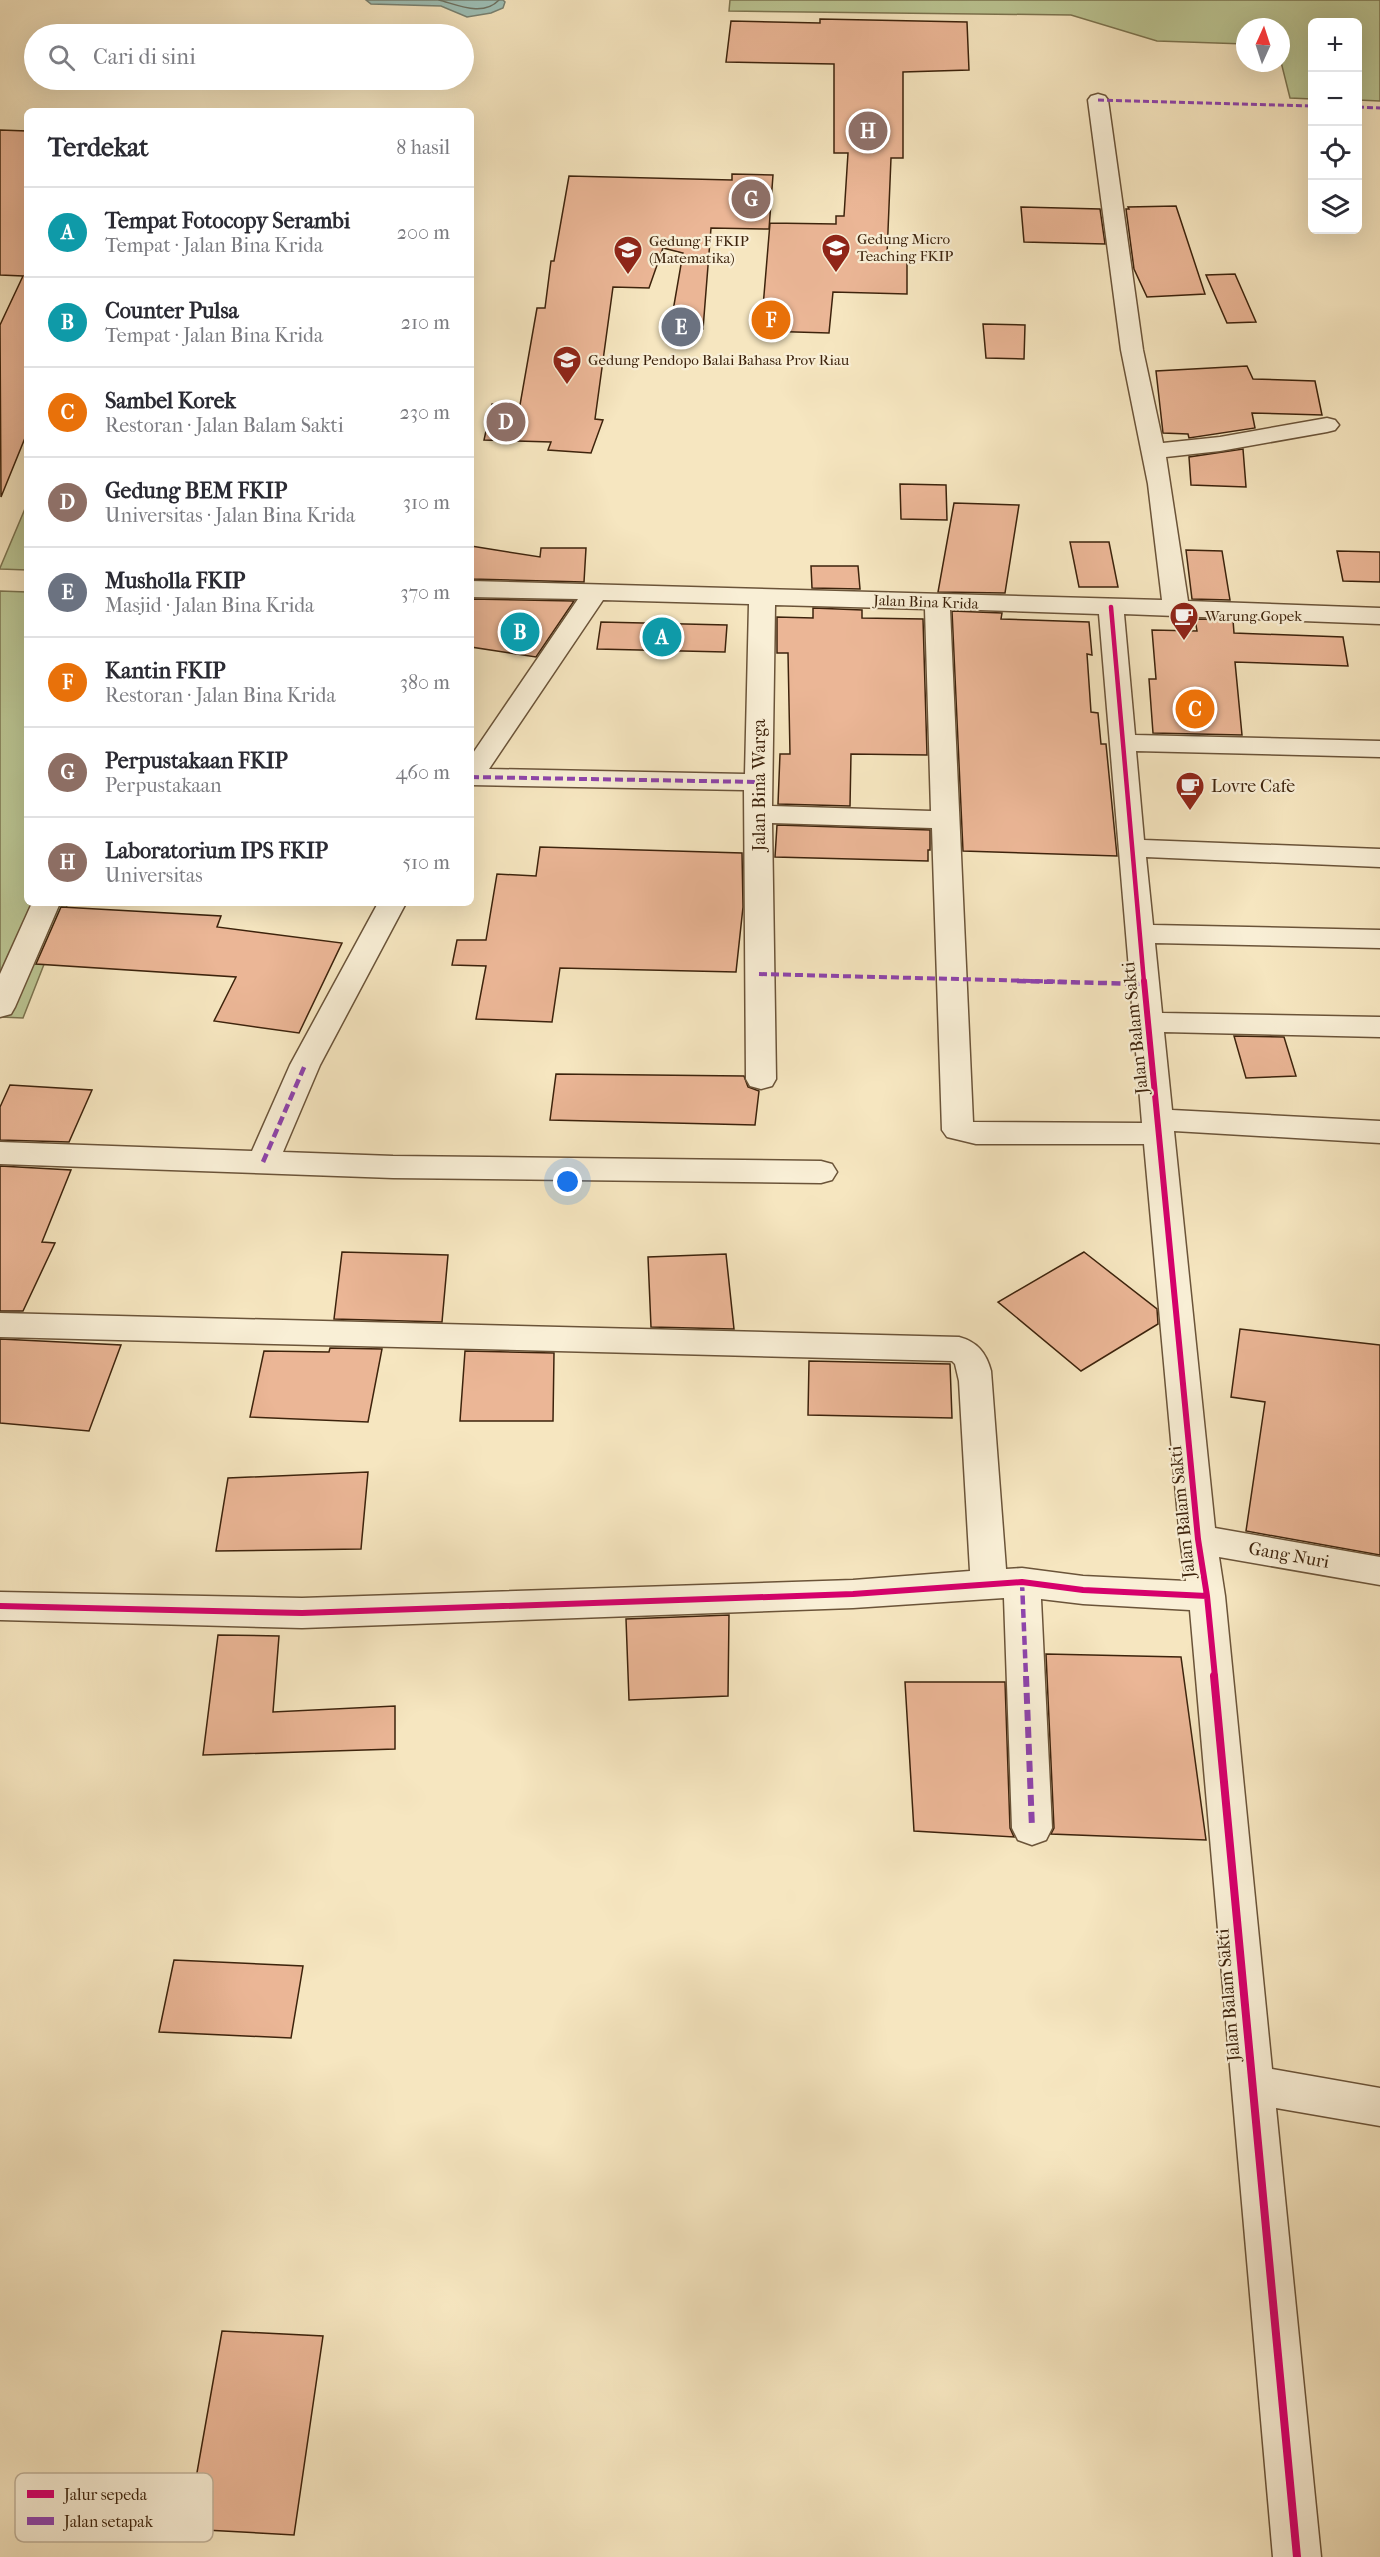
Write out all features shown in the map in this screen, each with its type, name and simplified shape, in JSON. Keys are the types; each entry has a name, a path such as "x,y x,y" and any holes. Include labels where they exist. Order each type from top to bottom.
{"street":[{"path":"1098,100 1131,350 1160,484 1176,608"},
{"path":"1152,451 1220,444 1327,425"},
{"name":"Jalan Bina Krida","path":"474,589 1176,608 1380,616"},
{"path":"474,772 596,592"},
{"name":"Jalan Bina Warga","path":"761,1079 758,782 762,597"},
{"path":"937,602 958,1130 976,1133 1160,1127 1380,1132"},
{"name":"Jalan Balam Sakti","path":"1111,607 1131,848 1160,1127 1198,1539 1207,1596 1297,2557"},
{"path":"1123,743 1380,749"},
{"path":"474,776 758,782"},
{"path":"758,814 946,820"},
{"path":"1131,848 1380,858"},
{"path":"0,1007 45,906"},
{"path":"263,1162 305,1065 390,906"},
{"path":"1140,934 1380,939"},
{"path":"1148,1022 1380,1027"},
{"path":"0,1153 393,1167 821,1172"},
{"path":"0,1325 959,1349 968,1354 973,1361 1005,1583 1032,1828"},
{"name":"Gang Nuri","path":"1198,1539 1380,1571"},
{"path":"0,1606 302,1613 853,1594 1005,1583 1083,1590 1207,1596"},
{"path":"1251,2084 1380,2107"}],"green space":[{"path":"730,0 1380,0 1380,101 1362,100 1362,18 1308,18 1308,99 1290,98 1284,72 1290,72 1290,18 1236,18 1236,44 1157,41 1071,15 729,11"},
{"path":"24,511 24,570 0,568"},
{"path":"0,591 24,592 24,906 67,906 23,1018 0,1017"}],"water":[{"path":"366,0 503,0 505,2 503,8 491,13 467,17 441,6 371,4"}],"building":[{"path":"820,19 967,22 969,70 903,72 903,158 891,158 887,255 907,255 907,294 833,292 829,333 761,331 770,223 836,224 836,216 844,216 848,153 834,153 834,64 726,62 731,21 820,23"},
{"path":"0,130 24,131 24,440 1,497 0,325 23,276 0,275"},
{"path":"732,174 773,175 769,229 711,228 703,329 699,329 699,334 669,334 683,253 663,248 649,288 613,287 595,419 603,420 591,453 548,450 551,442 484,440 492,404 520,405 537,308 545,308 551,261 554,261 569,176 732,180"},
{"path":"1176,206 1205,294 1147,297 1134,269 1126,209 1129,209 1128,207"},
{"path":"1021,207 1100,209 1105,244 1024,242"},
{"path":"1235,274 1256,322 1227,323 1206,275"},
{"path":"983,324 1025,325 1024,359 986,358"},
{"path":"1247,366 1253,379 1315,381 1322,415 1252,413 1255,428 1189,438 1188,434 1163,433 1156,371"},
{"path":"1243,449 1246,487 1191,485 1189,457"},
{"path":"900,484 946,485 947,520 901,519"},
{"path":"954,503 1019,505 1005,593 938,592"},
{"path":"1070,542 1109,542 1118,587 1079,587"},
{"path":"474,546 540,557 541,548 586,548 584,582 474,579"},
{"path":"1186,550 1222,551 1230,600 1192,599"},
{"path":"1337,551 1380,552 1380,582 1343,581"},
{"path":"811,566 858,566 860,589 812,588"},
{"path":"474,599 574,601 536,657 474,647"},
{"path":"813,608 862,610 862,618 923,619 927,755 851,754 850,806 778,804 780,754 790,754 788,653 777,653 777,617 813,618"},
{"path":"952,611 1002,613 1001,619 1089,622 1092,655 1087,654 1091,712 1098,713 1101,744 1106,744 1117,856 963,851"},
{"path":"1195,619 1233,620 1234,633 1343,637 1348,666 1235,662 1242,735 1153,733 1149,679 1156,679 1152,630 1197,631"},
{"path":"601,622 727,625 725,652 597,649"},
{"path":"777,825 930,830 928,861 775,857"},
{"path":"540,847 742,853 743,907 736,972 560,968 552,1022 476,1019 486,966 452,965 457,940 486,940 497,874 536,876"},
{"path":"61,907 221,916 217,927 342,943 299,1033 214,1021 236,977 36,964"},
{"path":"1234,1036 1284,1037 1296,1076 1246,1078"},
{"path":"556,1074 744,1076 748,1087 759,1091 755,1125 550,1120"},
{"path":"10,1085 92,1090 69,1142 0,1140 0,1107"},
{"path":"0,1166 71,1170 42,1242 55,1243 23,1311 0,1311"},
{"path":"342,1252 448,1255 442,1322 334,1319"},
{"path":"1084,1252 1157,1309 1158,1324 1081,1371 998,1302"},
{"path":"726,1254 734,1329 651,1327 648,1257"},
{"path":"1240,1329 1380,1345 1380,1555 1246,1531 1265,1402 1231,1397"},
{"path":"0,1339 121,1345 89,1431 0,1423"},
{"path":"330,1348 382,1349 368,1422 250,1417 264,1351 329,1352"},
{"path":"465,1351 554,1353 553,1421 460,1421"},
{"path":"809,1361 950,1364 952,1418 808,1415"},
{"path":"368,1472 361,1549 216,1551 228,1478"},
{"path":"729,1615 728,1696 629,1700 626,1619"},
{"path":"218,1635 279,1636 273,1712 395,1706 395,1749 203,1755"},
{"path":"1046,1654 1181,1657 1206,1840 1051,1834 1054,1828"},
{"path":"905,1682 1005,1682 1010,1828 1014,1837 914,1831"},
{"path":"174,1960 303,1966 291,2038 159,2032"},
{"path":"222,2331 323,2336 294,2535 213,2530 213,2473 197,2473"}],"marked path":[{"path":"1098,100 1308,106"},
{"path":"1362,107 1380,108"},
{"path":"474,777 758,782"},
{"path":"759,974 1145,984"},
{"path":"263,1162 305,1065"},
{"path":"1022,1582 1032,1828"}],"cycle path":[{"path":"1111,607 1131,848 1198,1539 1207,1596 1297,2557"},
{"path":"0,1606 302,1613 853,1594 1022,1582 1083,1590 1207,1596"}],"place":[{"name":"Laboratorium IPS FKIP","path":"868,131"},
{"name":"Perpustakaan FKIP","path":"751,199"},
{"name":"Gedung Micro Teaching FKIP","path":"836,274"},
{"name":"Gedung F FKIP (Matematika)","path":"628,276"},
{"name":"Kantin FKIP","path":"771,320"},
{"name":"Musholla FKIP","path":"681,327"},
{"name":"Gedung Pendopo Balai Bahasa Prov Riau","path":"567,386"},
{"name":"Gedung BEM FKIP","path":"506,422"},
{"name":"Counter Pulsa","path":"520,632"},
{"name":"Tempat Fotocopy Serambi","path":"662,637"},
{"name":"Warung Gopek","path":"1184,642"},
{"name":"Sambel Korek","path":"1195,709"},
{"name":"Lovre Cafe","path":"1190,812"}]}
